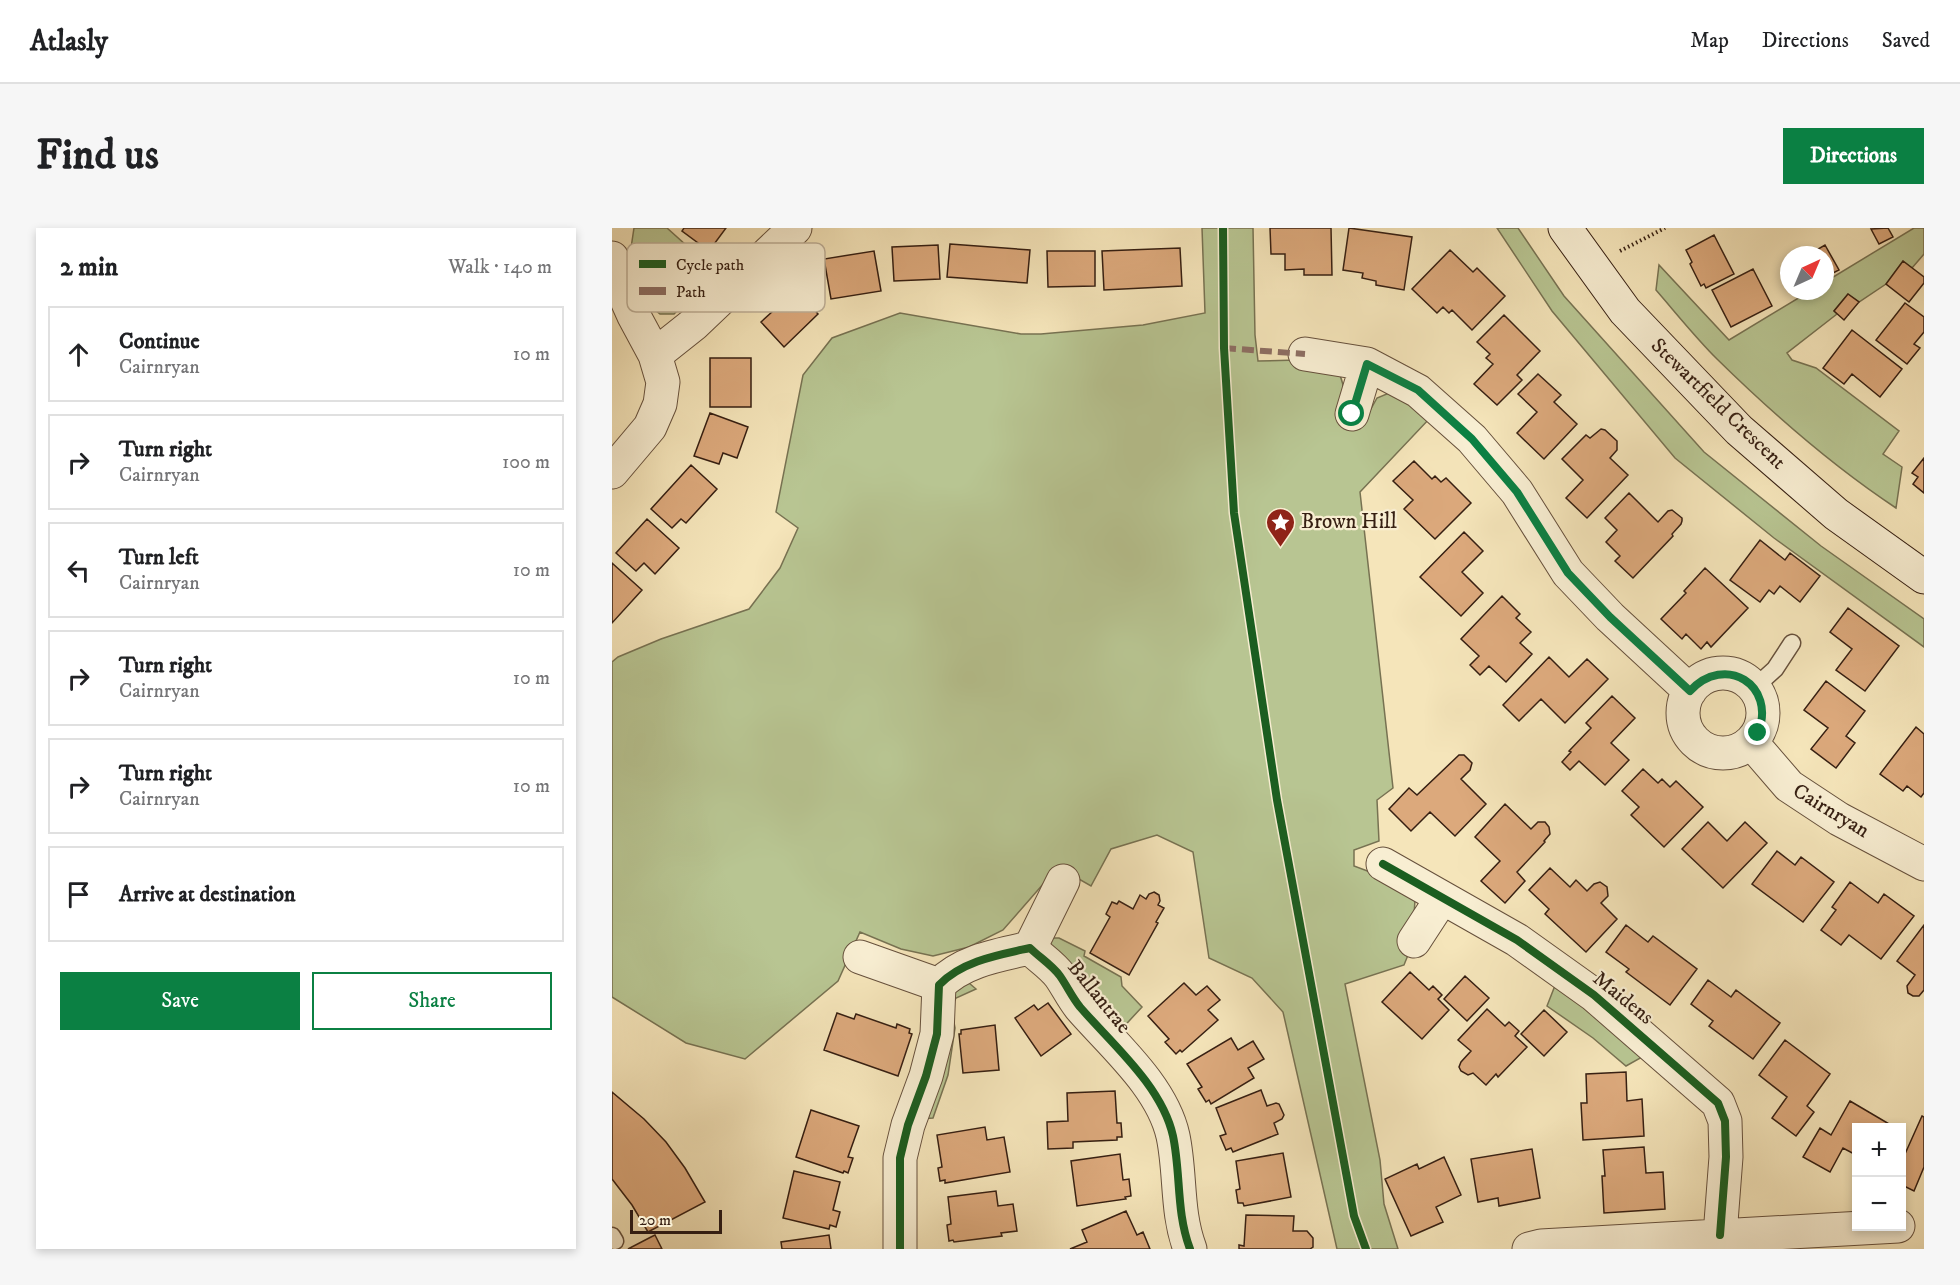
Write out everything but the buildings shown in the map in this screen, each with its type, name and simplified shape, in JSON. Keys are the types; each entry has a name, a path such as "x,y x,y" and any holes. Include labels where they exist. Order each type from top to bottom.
{"street":[{"path":"779,243 795,228"},
{"name":"Stewartfield Crescent","path":"1565,228 1625,312 1739,430 1836,514 1924,577"},
{"path":"612,258 617,278 627,300"},
{"path":"612,472 650,427 660,405 663,382 655,355 632,312"},
{"path":"655,355 707,312"},
{"path":"1305,354 1367,364 1418,390 1472,439 1517,492 1568,573 1610,617 1690,691"},
{"path":"1352,414 1367,364"},
{"path":"1733,675 1744,680 1754,688 1763,709 1758,733 1740,750 1728,753 1703,748 1686,728 1683,716 1690,691 1698,682 1709,676 1733,675"},
{"name":"Cairnryan","path":"1751,742 1789,786 1839,819 1924,864"},
{"name":"Maidens","path":"1383,864 1517,940 1593,995 1718,1103 1725,1121 1726,1157 1720,1235"},
{"path":"900,1249 900,1158 937,1034 939,985 948,976 988,957 1030,948 1064,881"},
{"path":"1414,941 1442,898"},
{"name":"Ballantrae","path":"1030,948 1059,974 1076,1002 1145,1078 1159,1102 1173,1134 1179,1201 1184,1233 1190,1249"},
{"path":"860,957 939,985"},
{"path":"1906,1226 1924,1224"},
{"path":"1529,1249 1540,1246 1852,1228"}],"lane":[{"path":"1754,688 1775,669 1792,643"}],"path":[{"path":"1620,252 1665,228"},
{"path":"1614,244 1626,260"}],"green space":[{"path":"634,228 667,228 684,243 632,243"},
{"path":"1202,228 1253,228 1255,335 1258,361 1298,360 1335,367 1343,385 1341,401 1336,414 1363,423 1377,398 1389,393 1431,417 1360,492 1393,788 1377,800 1379,841 1354,850 1354,866 1394,881 1415,900 1412,945 1404,965 1345,984 1380,1160 1384,1204 1398,1249 1337,1249 1283,1012 1252,978 1209,958 1193,852 1157,835 1111,849 1091,886 1058,867 1003,930 969,947 933,956 901,949 860,932 838,981 745,1059 686,1043 612,997 612,662 618,657 661,639 749,609 780,568 798,528 776,512 803,375 832,338 900,313 1021,334 1041,334 1143,325 1205,313"},
{"path":"1497,228 1518,228 1564,296 1704,452 1821,546 1924,619 1924,647 1774,538 1675,458 1552,311"},
{"path":"1914,228 1924,228 1924,254 1912,268 1903,261 1886,284 1859,302 1848,294 1834,311 1837,314 1787,353 1792,360 1816,368 1899,431 1883,454 1902,467 1896,508 1825,456 1759,399 1709,351 1656,290 1659,265 1729,340 1795,300 1834,300 1834,277"},
{"path":"658,312 676,312 674,314"},
{"path":"1049,938 1059,938 1085,951 1084,956 1121,977 1122,986 1142,1007 1117,1034 1054,953"},
{"path":"969,983 976,989 956,998 951,1006 955,1028 948,1075 933,1118 920,1119 948,1000 956,989"},
{"path":"1556,983 1644,1056 1626,1066 1593,1038 1547,1006"}],"marked path":[{"path":"1224,348 1305,354"}],"cycle path":[{"path":"1223,228 1224,348 1234,513 1277,800 1354,1216 1366,1249"},
{"path":"1383,864 1517,940 1594,995 1718,1103 1725,1121 1726,1157 1720,1235"},
{"path":"900,1249 900,1158 937,1034 939,985 958,970 969,965 993,956 1030,948 1057,972 1080,1007 1134,1067 1158,1100 1173,1136 1183,1221 1190,1249"}],"place":[{"name":"Brown Hill","path":"1280,548"}],"route":[{"path":"1352,414 1367,364 1418,390 1472,439 1517,492 1568,573 1610,617 1690,691 1698,682 1709,676 1721,674 1733,675 1754,688 1763,709 1758,733"}]}
